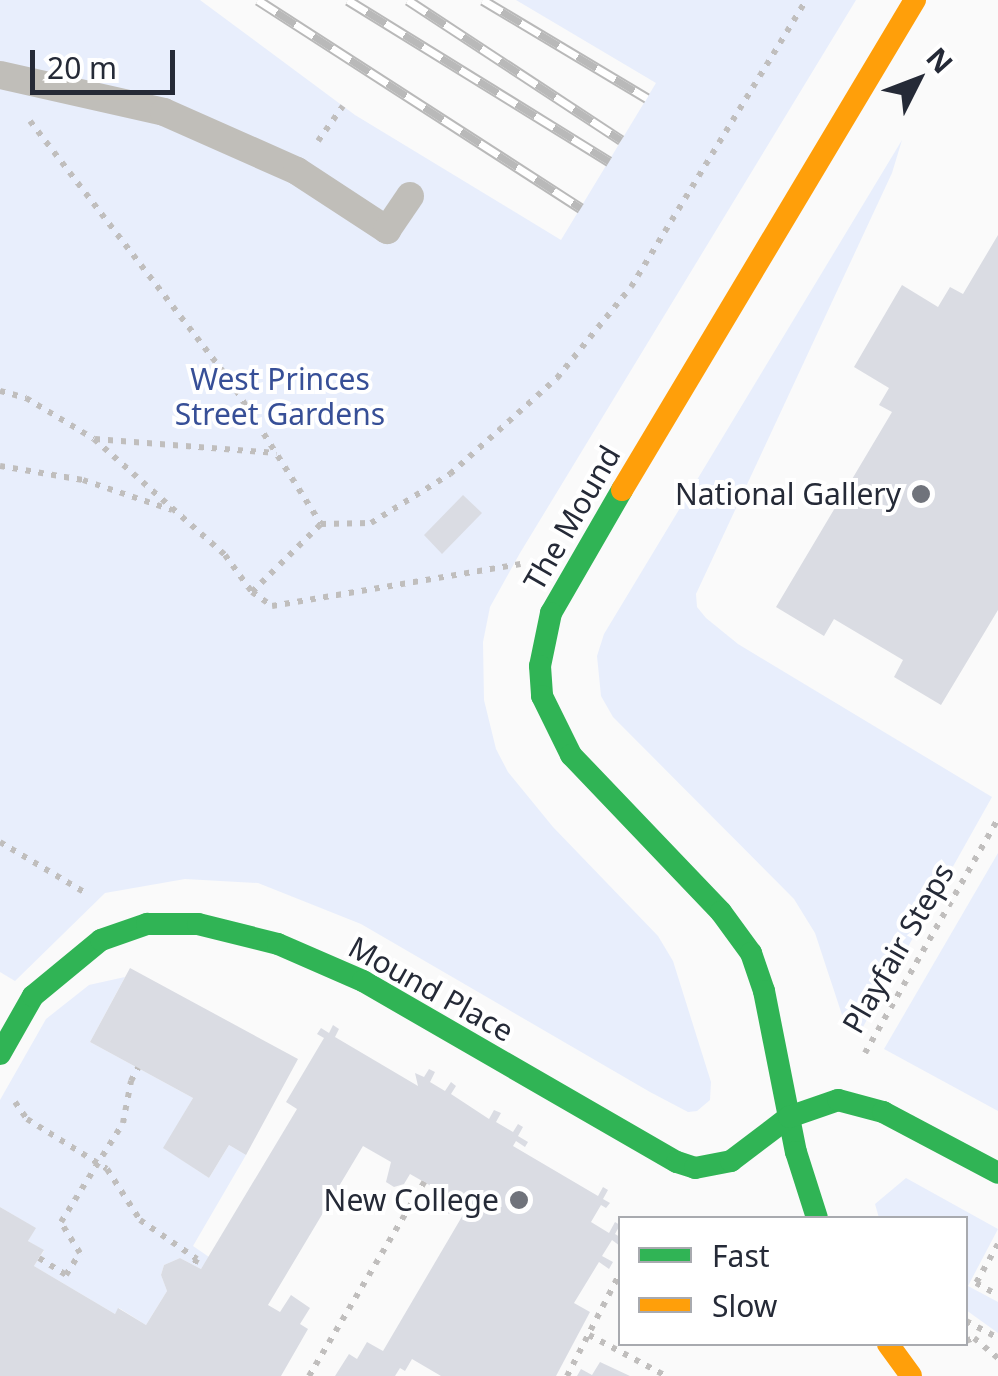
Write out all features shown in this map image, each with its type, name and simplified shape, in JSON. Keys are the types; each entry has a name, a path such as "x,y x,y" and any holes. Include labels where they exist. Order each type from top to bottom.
{"street":[{"name":"The Mound","path":"817,1216 789,1117 764,991 751,954 733,925 571,755 542,696 540,666 551,612 566,584 916,0"},
{"name":"Mound Place","path":"0,1054 33,996 78,956 123,931 170,922 228,930 278,944 363,981 676,1162 715,1180 789,1117 822,1102 838,1100"},
{"path":"838,1100 883,1112 998,1173"},
{"path":"889,1346 911,1376"}],"lane":[{"path":"0,75 164,112 296,171 387,230 410,196"}],"path":[{"path":"252,592 322,524 371,523 450,474 557,378 632,288 806,0"},
{"path":"326,130 343,106"},
{"path":"20,110 229,378 322,524"},
{"path":"0,391 26,398 94,439 225,555 252,592 272,606 515,562"},
{"path":"94,439 128,445 276,453"},
{"path":"0,466 83,480 149,506 174,510"},
{"name":"Playfair Steps","path":"838,1100 998,819"},
{"path":"0,842 90,896"},
{"path":"39,1258 66,1275 80,1253 61,1222 123,1123 131,1080 138,1068"},
{"path":"27,1118 98,1164 140,1220 197,1258 194,1264"},
{"path":"309,1376 424,1182"},
{"path":"998,1244 976,1283 998,1294"},
{"path":"567,1376 618,1277"},
{"path":"968,1322 998,1338"},
{"path":"589,1336 666,1376"},
{"path":"968,1340 974,1338 998,1358"}],"green space":[{"name":"West Princes Street Gardens","path":"0,0 200,0 355,115 561,240 656,83 516,0 856,0 520,553 490,607 483,642 484,700 496,749 508,772 553,827 658,936 673,961 711,1082 710,1100 697,1111 688,1112 650,1092 361,924 258,883 185,879 105,893 15,981 0,972"},
{"path":"902,140 892,173 696,594 697,607 706,618 738,644 992,797 859,1034 846,1027 815,933 794,899 613,717 601,696 597,656 604,634"},
{"path":"998,853 998,1111 884,1049"},
{"path":"125,977 90,1042 193,1098 164,1148 209,1178 229,1145 246,1155 193,1246 209,1257 201,1269 180,1258 164,1265 161,1275 167,1291 146,1325 119,1308 115,1314 34,1266 44,1251 28,1241 35,1228 0,1207 0,1100 46,1019 89,985"},
{"path":"906,1178 998,1229 968,1286 968,1216 878,1216 875,1204"},
{"path":"968,1286 998,1302 998,1333 968,1311"}],"building":[{"name":"National Gallery","path":"998,235 998,610 941,705 894,677 903,660 834,619 824,636 776,607 892,412 879,405 889,388 854,367 902,285 938,307 950,287 963,294"},
{"path":"463,495 482,513 442,554 424,535"},
{"path":"130,968 298,1059 246,1155 229,1145 209,1178 163,1148 193,1098 90,1042"},
{"name":"New College","path":"333,1025 339,1029 335,1037 418,1086 415,1073 424,1077 429,1069 435,1072 430,1082 445,1091 451,1082 456,1086 451,1094 489,1119 494,1110 501,1113 496,1122 513,1132 518,1124 523,1127 518,1136 528,1142 525,1147 516,1141 513,1146 598,1196 603,1187 608,1190 603,1199 610,1203 606,1208 601,1205 591,1222 609,1233 615,1222 618,1224 618,1244 612,1240 602,1256 613,1262 609,1269 599,1262 574,1303 590,1312 556,1376 441,1376 412,1359 405,1371 400,1368 395,1376 335,1376 349,1354 357,1359 367,1342 383,1351 467,1208 457,1202 451,1213 443,1215 434,1210 432,1201 438,1190 410,1174 404,1184 394,1187 386,1182 391,1162 363,1146 268,1305 280,1312 291,1295 310,1308 300,1324 308,1329 281,1376 0,1376 0,1207 36,1228 28,1241 44,1250 34,1266 115,1314 118,1308 146,1325 167,1291 161,1275 164,1265 180,1258 201,1269 297,1109 286,1102 324,1038 317,1034 321,1028 329,1033"},
{"path":"600,1362 630,1376 577,1376 581,1369 592,1375"}],"railway":[{"path":"258,0 581,208"},
{"path":"348,0 609,161"},
{"path":"408,0 621,140"},
{"path":"483,0 647,98"}],"traffic: fast":[{"path":"622,490 551,613 540,666 542,696 571,755 721,912 751,953 764,991 796,1152 816,1216"},
{"path":"0,1054 33,996 101,940 147,924 198,924 278,944 363,981 677,1162 695,1168 731,1161 789,1117 838,1100 883,1112 998,1173"}],"traffic: slow":[{"path":"622,490 915,0"},
{"path":"889,1346 911,1376"}],"place":[{"name":"National Gallery","path":"921,494"},
{"name":"New College","path":"519,1200"}]}
